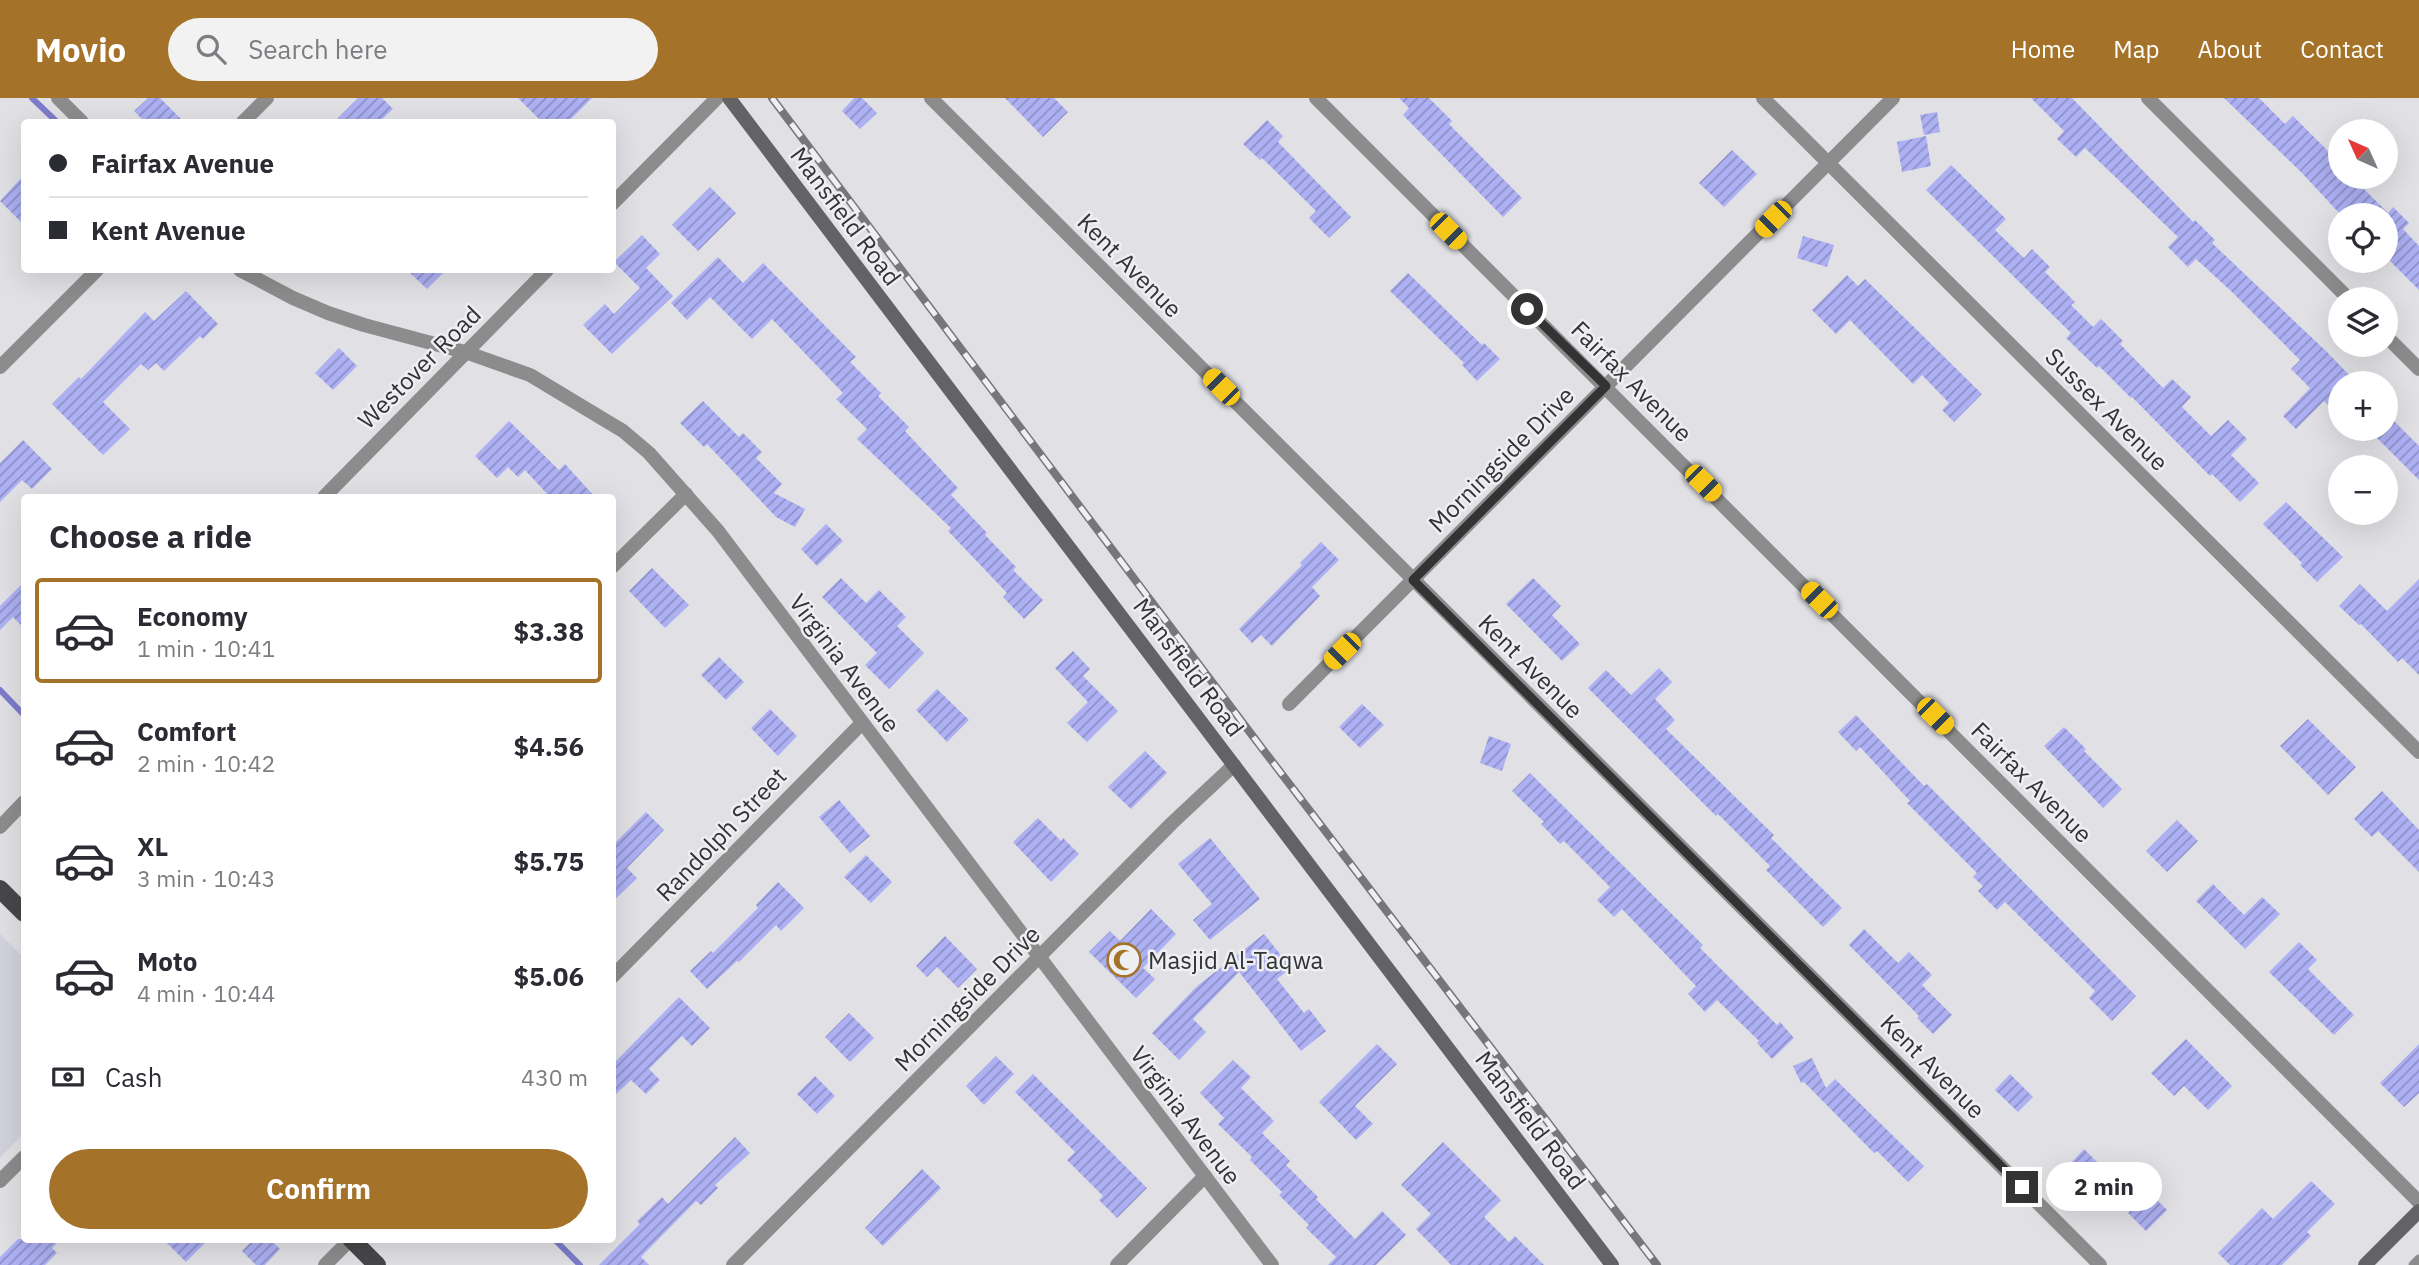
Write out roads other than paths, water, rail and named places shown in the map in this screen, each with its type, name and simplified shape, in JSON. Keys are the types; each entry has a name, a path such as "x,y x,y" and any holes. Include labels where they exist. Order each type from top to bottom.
{"main road":[{"name":"Mansfield Road","path":"729,98 1612,1265"},
{"path":"0,889 21,910"},
{"path":"2365,1265 2419,1211"},
{"path":"355,1243 377,1265"}],"street":[{"path":"58,98 79,119"},
{"path":"246,119 267,98"},
{"path":"616,200 717,98"},
{"name":"Kent Avenue","path":"931,98 2101,1265"},
{"name":"Fairfax Avenue","path":"1316,98 2419,1202"},
{"name":"Sussex Avenue","path":"1763,98 2419,752"},
{"name":"Morningside Drive","path":"1289,704 1893,98"},
{"path":"2148,98 2337,287"},
{"path":"0,367 94,273"},
{"name":"Virginia Avenue","path":"245,273 293,299 328,313 512,367 577,401 623,431 649,453 718,531 1038,959 1272,1265"},
{"name":"Westover Road","path":"327,494 544,273"},
{"path":"2398,348 2419,369"},
{"path":"616,563 686,494"},
{"name":"Randolph Street","path":"616,973 862,723"},
{"name":"Morningside Drive","path":"733,1265 1172,823 1234,765"},
{"path":"0,827 21,805"},
{"path":"0,1181 21,1160"},
{"path":"1117,1265 1205,1177"},
{"path":"325,1265 347,1243"}],"lane":[{"path":"2413,1265 2419,1259"}],"waterway":[{"path":"32,98 54,119"},
{"path":"0,690 21,712"},
{"path":"558,1243 580,1265"}],"railway":[{"path":"772,98 1255,739 1657,1265"}],"place":[{"name":"Masjid Al-Taqwa","path":"1124,960"}]}
